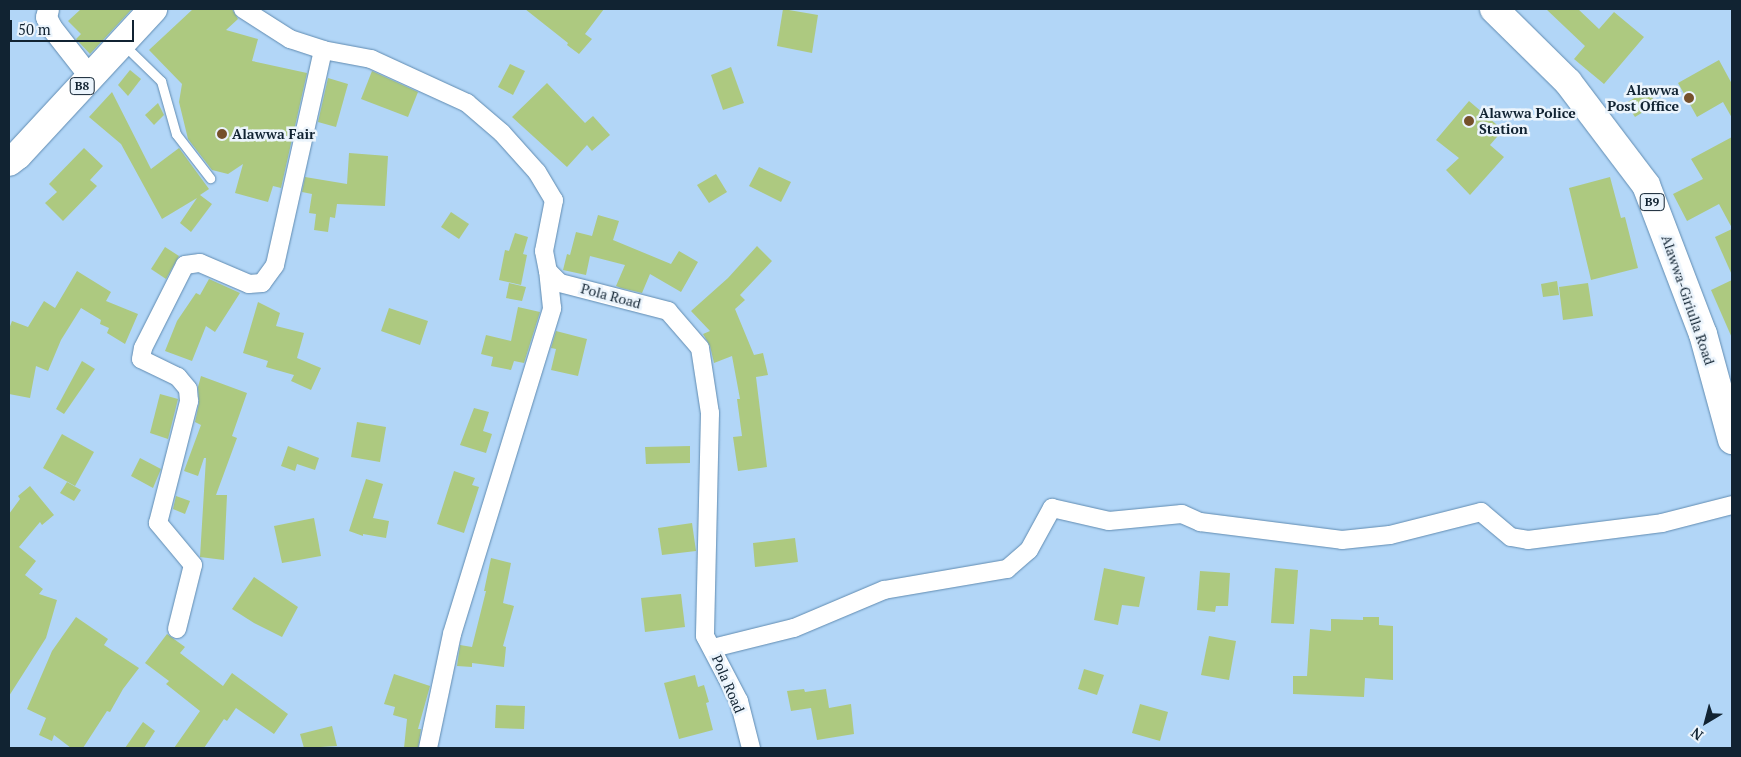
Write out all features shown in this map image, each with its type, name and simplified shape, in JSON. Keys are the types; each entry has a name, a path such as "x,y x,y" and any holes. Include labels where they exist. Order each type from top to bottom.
{"main road":[{"name":"B8","path":"9,162 18,155 153,9"},
{"name":"Alawwa-Giriulla Road","path":"1494,9 1568,82 1646,185 1702,334 1732,440"}],"street":[{"path":"34,9 50,18 90,77"},
{"path":"243,9 290,39 323,50 371,59 430,84 467,103 502,133 537,172 554,200 544,251 552,308 452,634 428,748"},
{"path":"177,629 193,566 158,523 190,401 188,389 178,377 141,359 143,348 185,265 200,263 249,284 262,283 275,265 323,50"},
{"name":"Pola Road","path":"548,271 560,283 668,311 700,348 710,413 705,636 713,648 739,701 750,748"},
{"path":"713,648 794,628 884,590 1007,569 1029,550 1052,508 1109,521 1182,514 1200,522 1342,540 1390,535 1481,512 1511,536 1528,540 1662,523 1732,505"}],"lane":[{"path":"122,43 161,81 176,134 210,178"}],"building":[{"path":"81,9 132,9 90,54 76,39 81,34 68,21"},
{"path":"193,9 232,9 238,19 226,30 258,39 252,61 307,73 281,188 273,186 268,202 235,193 243,164 228,174 212,170 188,139 179,102 182,84 149,50"},
{"path":"525,9 604,9 585,34 592,39 579,54"},
{"path":"783,9 818,15 812,53 777,46"},
{"path":"1546,9 1578,9 1599,29 1614,12 1644,37 1604,84 1574,59 1585,46"},
{"path":"1719,60 1732,84 1732,118 1723,102 1697,117 1678,83"},
{"path":"510,64 525,71 513,95 498,87"},
{"path":"731,67 744,103 723,110 711,75"},
{"path":"130,70 141,79 128,96 118,85"},
{"path":"372,71 418,92 408,117 361,99"},
{"path":"328,78 348,84 336,127 318,122"},
{"path":"547,83 585,123 593,116 610,135 592,151 587,145 567,167 512,117"},
{"path":"1648,90 1656,104 1635,117 1626,103"},
{"path":"112,92 151,169 179,148 209,189 200,195 212,204 191,232 180,223 197,198 162,219 121,144 89,117"},
{"path":"1469,101 1503,130 1490,145 1504,157 1470,195 1446,170 1459,158 1436,140"},
{"path":"158,103 164,115 154,125 145,115"},
{"path":"1732,137 1732,228 1719,204 1687,221 1673,194 1703,179 1691,159"},
{"path":"84,148 103,166 90,180 97,186 63,221 45,203 57,192 49,184"},
{"path":"349,153 388,156 385,206 337,204 335,218 330,217 328,232 314,230 316,214 309,213 312,194 302,192 305,177 347,184"},
{"path":"759,167 791,182 781,202 749,186"},
{"path":"716,174 727,192 709,203 697,185"},
{"path":"1610,177 1621,218 1625,217 1638,268 1591,280 1569,188"},
{"path":"451,212 469,224 459,239 441,227"},
{"path":"598,215 619,221 613,240 671,264 679,251 698,262 681,292 650,274 642,293 621,288 616,286 625,265 590,256 586,275 563,270 567,254 570,255 576,232 592,236"},
{"path":"1732,229 1732,275 1715,237"},
{"path":"515,233 528,237 523,254 527,255 521,285 499,280 505,250 509,251"},
{"path":"757,246 772,261 740,295 745,300 735,309 754,355 763,353 768,375 756,377 767,467 738,471 733,437 742,436 737,399 740,399 732,356 714,363 710,346 703,334 710,331 691,311 728,278"},
{"path":"165,247 179,256 166,279 151,269"},
{"path":"77,271 111,292 106,301 138,314 125,344 107,333 109,328 100,324 101,320 81,308 61,340 48,371 36,366 30,398 9,394 9,329 12,321 28,327 44,301 55,308"},
{"path":"209,279 240,293 215,332 206,326 192,361 165,351 177,321 196,293 200,295"},
{"path":"1732,280 1732,338 1711,290"},
{"path":"1557,281 1559,295 1543,297 1541,284"},
{"path":"509,283 526,287 522,301 506,298"},
{"path":"1588,283 1593,316 1563,320 1559,287"},
{"path":"258,302 280,313 276,326 304,333 297,358 321,368 311,390 291,381 294,375 266,367 268,361 243,353"},
{"path":"518,307 540,312 524,363 514,361 511,370 491,366 493,357 481,354 486,335 511,341"},
{"path":"389,308 428,321 420,345 381,331"},
{"path":"556,331 587,339 578,376 551,370 556,349 551,348"},
{"path":"82,361 95,369 64,414 56,409"},
{"path":"201,376 247,393 232,436 237,438 216,495 227,495 224,560 200,557 206,458 204,458 198,476 184,471 201,425 195,422 199,403 198,387"},
{"path":"160,394 178,399 168,439 150,433"},
{"path":"474,408 489,412 483,431 492,434 486,453 460,445"},
{"path":"357,422 386,427 380,462 351,457"},
{"path":"62,434 94,452 75,486 43,468"},
{"path":"288,446 319,458 315,470 297,464 295,471 281,466"},
{"path":"690,446 690,463 646,464 645,447"},
{"path":"140,458 161,469 153,488 131,476"},
{"path":"454,471 475,478 472,485 479,487 464,533 437,524"},
{"path":"366,479 383,484 373,518 389,521 386,538 363,534 363,536 349,531"},
{"path":"67,482 81,490 74,501 60,493"},
{"path":"30,486 54,515 42,525 40,522 19,547 36,561 25,575 43,589 39,594 57,600 46,638 9,696 9,514 20,499 18,496"},
{"path":"176,496 190,501 185,514 173,509"},
{"path":"314,518 321,556 282,563 274,526"},
{"path":"692,523 696,551 662,555 658,528"},
{"path":"795,538 798,562 755,567 753,543"},
{"path":"491,558 511,563 503,603 514,606 503,646 506,647 504,667 472,663 472,667 457,666 460,645 472,647 486,591 484,591"},
{"path":"1104,568 1145,577 1139,607 1122,605 1118,625 1094,620"},
{"path":"1275,568 1298,570 1294,624 1271,623"},
{"path":"1200,571 1230,573 1228,606 1216,606 1215,612 1197,610"},
{"path":"254,577 298,607 282,637 232,609"},
{"path":"681,594 685,627 645,632 641,598"},
{"path":"76,617 108,639 104,645 139,668 123,689 110,712 107,711 83,748 71,748 54,735 52,741 39,735 46,718 27,709 52,651"},
{"path":"1363,617 1379,617 1379,625 1393,626 1393,680 1365,678 1364,697 1293,694 1293,676 1307,676 1310,629 1331,631 1331,619 1363,620"},
{"path":"167,634 185,647 180,653 223,686 232,673 288,714 274,734 236,708 227,721 224,719 204,748 174,748 200,711 166,684 169,681 145,663"},
{"path":"1209,636 1236,641 1229,680 1201,675"},
{"path":"1084,669 1104,675 1097,695 1078,689"},
{"path":"394,674 430,686 418,729 421,729 418,748 404,748 407,719 393,715 395,707 384,704"},
{"path":"695,675 698,687 704,685 709,702 706,703 713,730 679,739 664,683"},
{"path":"804,689 805,692 826,689 829,708 851,704 854,734 817,740 811,708 791,711 787,691"},
{"path":"1140,704 1168,712 1160,741 1132,733"},
{"path":"496,705 525,706 524,729 495,728"},
{"path":"143,722 155,731 144,748 125,748"},
{"path":"332,726 337,746 304,748 300,734"}],"place":[{"name":"Alawwa Post Office","path":"1689,98"},
{"name":"Alawwa Police Station","path":"1469,121"},
{"name":"Alawwa Fair","path":"222,134"}]}
